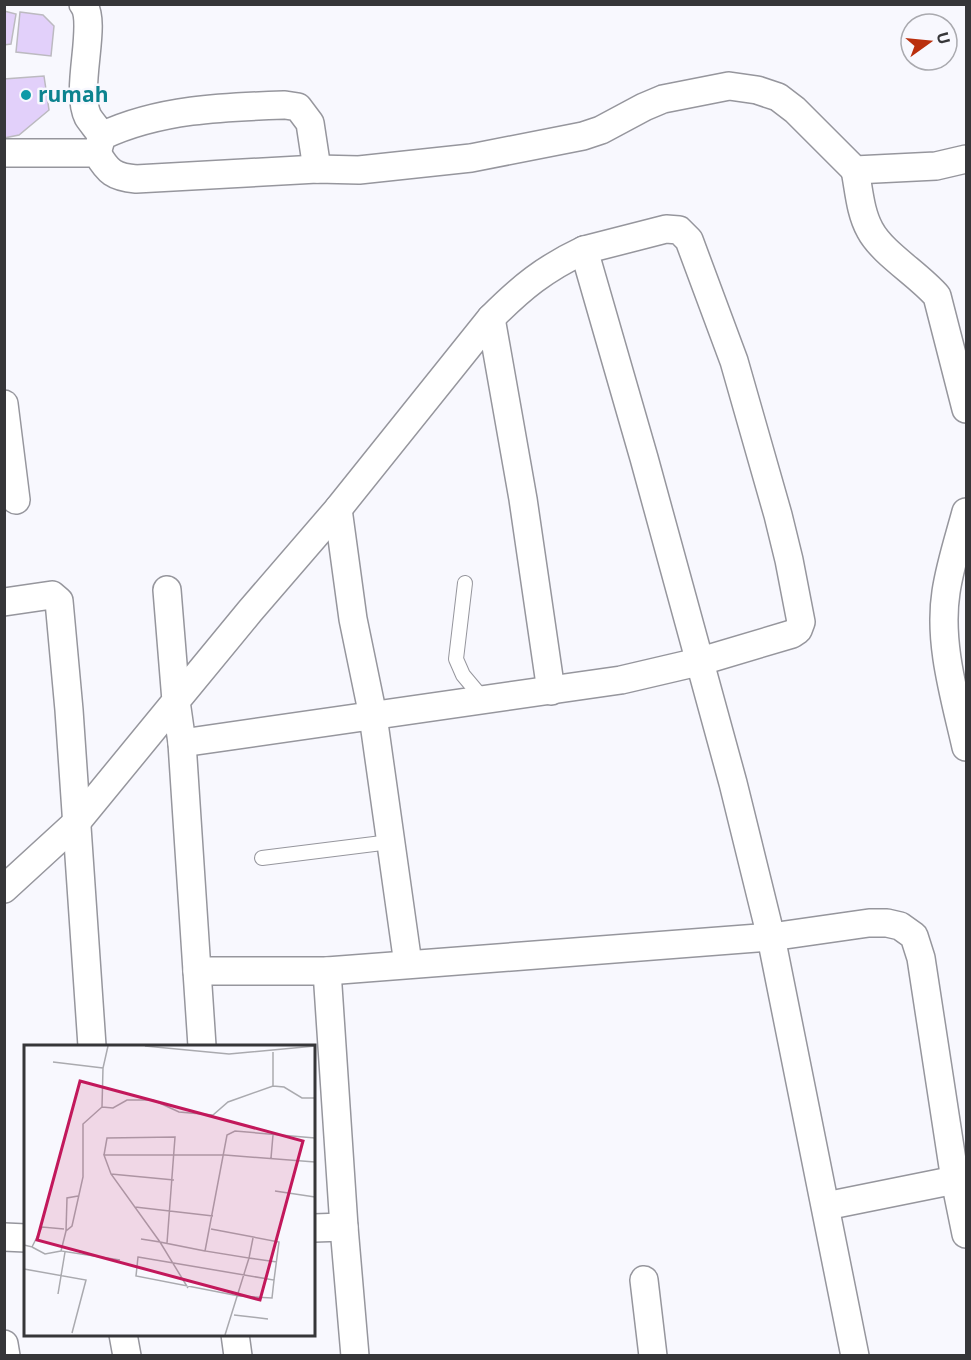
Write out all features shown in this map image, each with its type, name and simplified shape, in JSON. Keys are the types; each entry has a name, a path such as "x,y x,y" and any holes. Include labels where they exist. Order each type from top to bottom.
{"street":[{"path":"82,4 86,13 87,29 84,100 88,117 100,144 105,168 120,178 317,169 359,170 428,164 582,136 601,130 663,99 729,86 757,90 778,97 795,110 855,170 863,212 870,231 937,296 966,409"},
{"path":"4,153 100,144 120,128 198,110 285,105 298,107 310,123 317,169"},
{"path":"855,170 936,166 966,159"},
{"path":"4,890 76,824 250,611 338,509 491,318 515,293 556,263 584,250 666,229 679,230 689,240 734,361 789,560 801,622 798,630 792,634 698,662 621,680 182,743"},
{"path":"584,250 733,783 771,937 855,1356"},
{"path":"491,318 523,499 551,691"},
{"path":"4,404 16,500"},
{"path":"338,509 353,619 373,716 408,964"},
{"path":"966,512 946,592 945,636 966,747"},
{"path":"167,590 176,701 182,743 202,1045"},
{"path":"4,602 52,595 59,601 92,1045"},
{"path":"197,971 327,970 771,937 869,924 887,923 900,926 914,936 921,958 955,1180 966,1234"},
{"path":"327,970 355,1356"},
{"path":"826,1206 955,1180"},
{"path":"315,1228 344,1227"},
{"path":"4,1237 24,1238"},
{"path":"644,1280 653,1356"},
{"path":"123,1336 127,1356"},
{"path":"235,1336 238,1356"},
{"path":"4,1344 6,1356"}],"lane":[{"path":"465,583 456,659 462,675 484,700"},
{"path":"262,858 390,842"}],"building":[{"name":"rumah","path":"4,11 16,14 11,44 4,45"},
{"name":"rumah","path":"20,12 43,15 54,26 51,56 16,52"},
{"name":"rumah","path":"44,76 49,110 19,135 4,138 4,79"}],"place":[{"name":"rumah","path":"26,95"}]}
